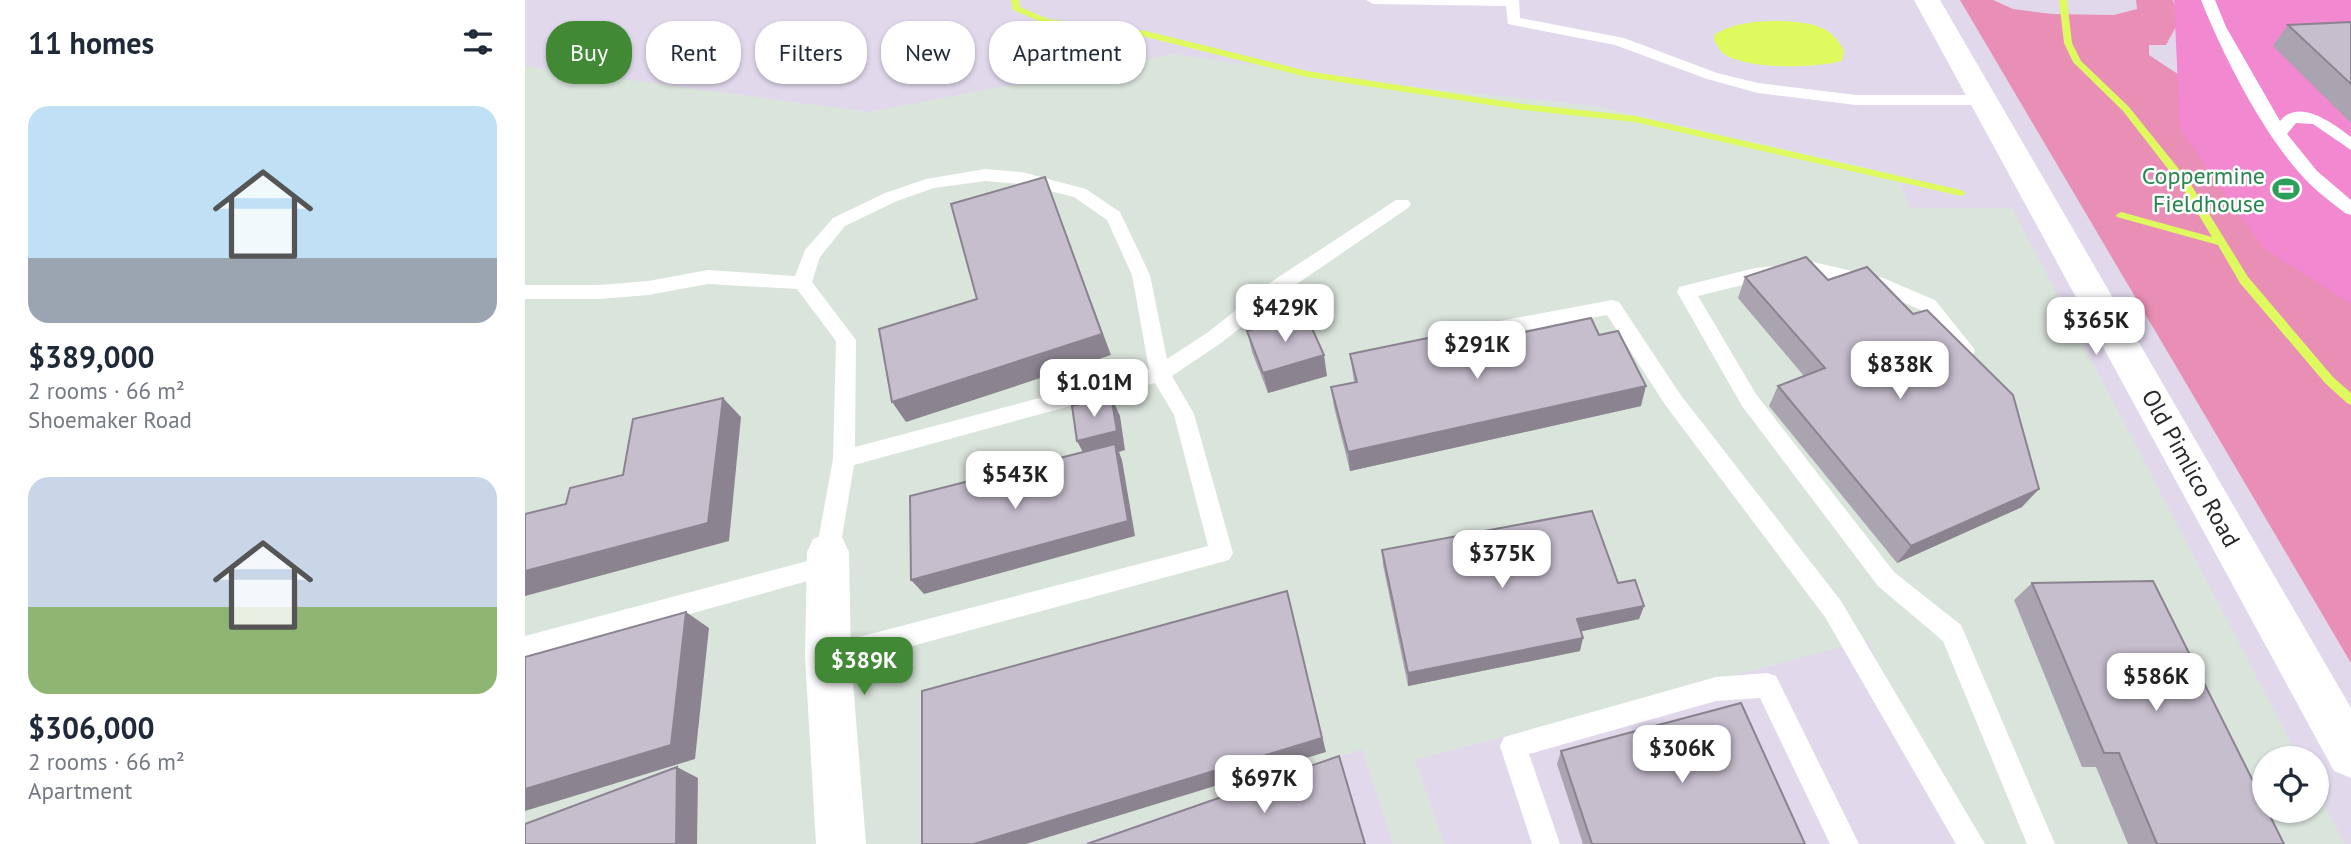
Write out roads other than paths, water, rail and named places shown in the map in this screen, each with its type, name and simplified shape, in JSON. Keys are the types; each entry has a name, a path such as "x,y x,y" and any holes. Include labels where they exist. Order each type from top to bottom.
{"street":[{"name":"Old Pimlico Road","path":"1927,0 2351,754"},
{"path":"828,559 828,657 841,844"}],"lane":[{"path":"1373,0 1513,2 1513,21 1619,41 1712,76 1807,96 1856,100 1984,100"},
{"path":"2209,0 2219,27 2279,134 2311,175 2351,209"},
{"path":"2279,134 2291,118 2317,119 2351,145"},
{"path":"802,283 811,255 839,222 891,197 932,183 985,175 1053,185 1080,193 1114,216 1141,275 1160,374 1184,414 1221,553 828,657"},
{"path":"844,459 1160,374 1214,338 1281,285 1402,204"},
{"path":"1982,372 1927,306 1876,283 1813,269 1755,275 1686,292 1749,400 1886,579 1952,633 2041,844"},
{"path":"525,292 636,289 708,277 802,283 846,340 844,459 828,559 525,648"},
{"path":"1425,342 1612,307 1673,400 1833,609 1971,844"},
{"path":"1546,844 1513,746 1716,689 1767,685 1845,844"}],"waterway":[{"path":"1015,0 1016,8 1046,21 1146,34 1307,74 1523,107 1635,119 1961,193"},
{"path":"2063,0 2068,43 2077,62 2126,109 2186,185 2221,243"},
{"path":"2121,215 2221,243"},
{"path":"2221,243 2244,280 2329,380 2351,400"}],"place":[{"name":"Coppermine Fieldhouse","path":"2286,189"}]}
